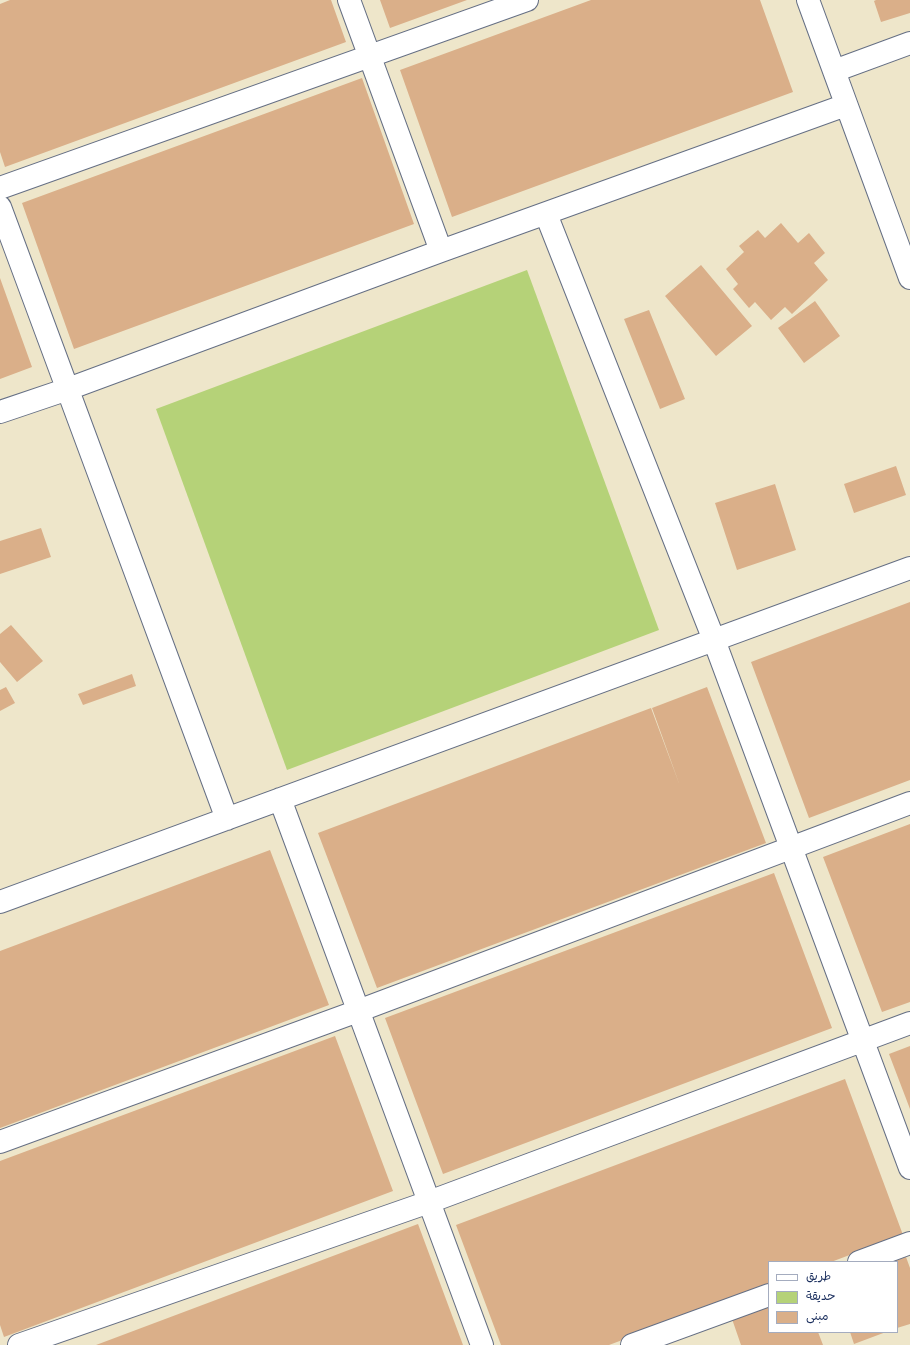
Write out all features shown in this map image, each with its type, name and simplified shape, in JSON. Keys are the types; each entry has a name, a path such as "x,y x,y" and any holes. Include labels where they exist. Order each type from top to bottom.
{"street":[{"path":"349,0 441,251"},
{"path":"0,188 527,0"},
{"path":"808,0 910,278"},
{"path":"834,71 910,43"},
{"path":"0,412 68,389 441,251 846,105"},
{"path":"0,207 227,819"},
{"path":"546,214 714,640 910,1168"},
{"path":"0,902 910,568"},
{"path":"280,799 482,1345"},
{"path":"0,1142 358,1011 910,803"},
{"path":"19,1345 429,1202 910,1023"},
{"path":"862,1261 910,1243"},
{"path":"632,1345 768,1295"}],"green space":[{"path":"527,270 659,630 287,770 156,409"}],"building":[{"path":"10,0 331,0 346,42 5,167 0,152 0,4"},
{"path":"380,0 467,0 390,28"},
{"path":"591,0 760,0 793,92 452,217 400,70"},
{"path":"910,0 910,13 881,22 874,1"},
{"path":"362,78 414,224 74,349 22,203"},
{"path":"781,223 798,243 809,233 825,253 814,263 828,280 792,314 785,307 771,320 755,302 749,308 733,289 738,284 726,269 744,252 739,246 758,230 765,238"},
{"path":"701,265 752,326 716,356 665,296"},
{"path":"0,278 32,367 0,379"},
{"path":"815,301 840,336 804,363 778,328"},
{"path":"649,310 685,399 660,409 624,319"},
{"path":"896,466 906,495 854,513 844,484"},
{"path":"775,484 796,550 737,570 715,503"},
{"path":"41,528 51,557 0,574 0,541"},
{"path":"910,602 910,780 809,818 751,662"},
{"path":"11,625 43,661 17,682 0,662 0,634"},
{"path":"132,674 136,686 83,705 78,694"},
{"path":"6,687 15,703 0,711 0,690"},
{"path":"707,687 766,843 377,988 318,833 651,708 680,786 652,708"},
{"path":"910,824 910,1002 882,1012 823,857"},
{"path":"270,850 329,1005 0,1128 0,951"},
{"path":"774,873 832,1028 443,1174 385,1018"},
{"path":"335,1036 393,1191 4,1337 0,1325 0,1161"},
{"path":"910,1046 910,1109 889,1054"},
{"path":"845,1079 903,1235 834,1261 768,1261 768,1285 609,1345 501,1345 456,1225"},
{"path":"418,1224 463,1345 96,1345"},
{"path":"906,1257 910,1268 910,1324 898,1328 898,1261 895,1261"},
{"path":"768,1305 768,1333 818,1333 823,1345 741,1345 732,1319"},
{"path":"850,1333 883,1333 854,1344"}]}
